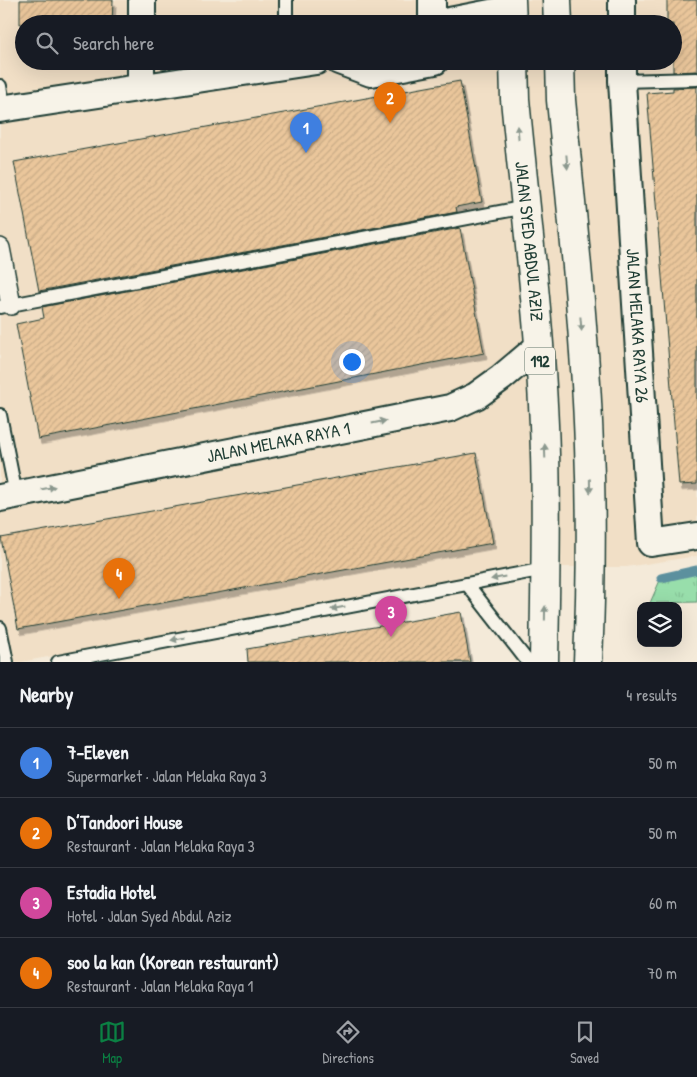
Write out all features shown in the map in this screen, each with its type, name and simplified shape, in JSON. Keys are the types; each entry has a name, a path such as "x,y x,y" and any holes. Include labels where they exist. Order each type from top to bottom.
{"main road":[{"path":"557,0 558,15"},
{"name":"JALAN SYED ABDUL AZIZ","path":"514,70 515,99 539,346 545,453 544,662"},
{"path":"560,70 589,446 591,561 588,662"}],"street":[{"path":"142,0 142,15"},
{"path":"432,0 433,15"},
{"path":"622,0 622,15"},
{"path":"487,15 511,11"},
{"path":"141,70 141,88"},
{"path":"2,101 141,88 245,70"},
{"path":"363,70 371,73 387,70"},
{"name":"JALAN MELAKA RAYA 26","path":"622,71 651,544 697,536"},
{"path":"0,248 5,306"},
{"name":"JALAN MELAKA RAYA 1","path":"8,496 450,408 476,396 539,346"}],"lane":[{"path":"286,0 286,15"},
{"path":"622,71 697,79"},
{"path":"5,306 526,207"},
{"path":"0,415 8,496"},
{"path":"58,662 545,569"},
{"path":"467,584 528,662"},
{"path":"0,628 6,662"}],"shaded area":[{"path":"0,0 697,0 697,556 626,567 526,567 21,662 0,662"}],"green space":[{"path":"697,570 697,602 650,602 661,578"}],"building":[{"path":"20,0 113,0 112,15 20,15"},
{"path":"667,0 697,0 697,71 673,72 673,70 682,70 682,15 667,15"},
{"path":"460,81 482,202 456,207 457,212 39,291 14,162"},
{"path":"697,87 697,484 679,485 647,93 673,91 673,88"},
{"path":"460,228 484,353 38,439 16,324 44,318 42,307"},
{"path":"476,453 493,543 18,629 1,538"},
{"path":"461,612 470,662 248,662 247,649"}],"waterway":[{"path":"661,578 697,570"}],"place":[{"name":"D’Tandoori House","path":"390,123"},
{"name":"7-Eleven","path":"306,153"},
{"name":"soo la kan (Korean restaurant)","path":"119,599"},
{"name":"Estadia Hotel","path":"391,637"}]}
